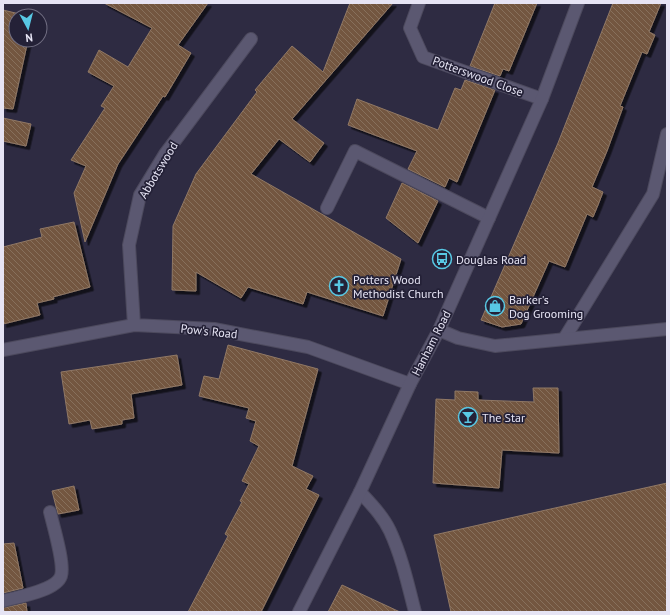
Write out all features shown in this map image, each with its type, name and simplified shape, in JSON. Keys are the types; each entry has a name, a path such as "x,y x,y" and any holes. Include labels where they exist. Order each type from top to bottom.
{"street":[{"name":"Potterswood Close","path":"419,3 410,28 423,57 542,99"},
{"name":"Hanham Road","path":"299,612 360,492 410,384 439,330 542,99 578,3"},
{"name":"Abbotswood","path":"134,325 129,245 140,195 165,154 251,39"},
{"path":"564,339 653,194 667,134"},
{"path":"327,208 354,151 489,218"},
{"name":"Pow's Road","path":"3,350 134,325 214,329 308,347 410,384"},
{"path":"439,330 458,338 495,346 667,329"},
{"path":"360,492 376,510 390,530 404,571 414,612"},
{"path":"3,601 37,592 54,583 61,577 62,567 50,512"}],"building":[{"path":"104,3 208,3 178,45 191,53 165,97 163,96 118,164 85,242 74,193 86,166 71,160 105,108 101,106 114,86 88,72 99,50 128,67 152,28"},
{"path":"350,3 393,3 292,119 324,143 310,162 279,139 251,174 401,259 383,316 307,292 303,304 248,287 241,298 196,272 196,291 172,290 173,226 196,174 257,92 255,90 292,46 323,72"},
{"path":"495,3 537,3 509,71 503,69 500,76 470,66"},
{"path":"613,3 661,3 649,32 655,35 647,54 642,52 620,106 623,107 592,187 603,192 598,205 593,217 587,214 565,267 549,261 521,324 502,327 481,320 558,143"},
{"path":"3,10 8,11 8,48 26,48 13,109 3,108"},
{"path":"465,80 495,90 457,182 449,178 445,187 408,169 417,151 348,125 357,99 438,130 455,88 461,90"},
{"path":"3,118 31,124 26,146 3,141"},
{"path":"402,183 438,201 418,243 386,218"},
{"path":"74,222 90,287 37,303 40,315 3,324 3,247 42,237 40,229"},
{"path":"228,345 318,369 292,466 313,476 306,489 319,495 261,612 188,612 228,536 225,534 242,502 240,501 249,484 242,481 259,446 250,441 256,421 246,418 249,408 199,396 204,376 219,379"},
{"path":"177,355 182,385 131,394 134,418 122,420 122,424 92,429 90,420 69,424 61,372"},
{"path":"533,388 558,388 559,453 502,450 499,488 433,483 436,399 455,400 455,391 478,392 478,400 534,402"},
{"path":"667,483 667,612 451,612 434,535"},
{"path":"74,486 79,510 58,514 52,491"},
{"path":"14,543 23,588 3,593 3,544"},
{"path":"342,585 400,612 328,612"},
{"path":"26,603 27,612 3,612 3,608"}],"place":[{"name":"Douglas Road","path":"442,259"},
{"name":"Potters Wood Methodist Church","path":"339,286"},
{"name":"Barker's Dog Grooming","path":"495,306"},
{"name":"The Star","path":"468,417"}]}
